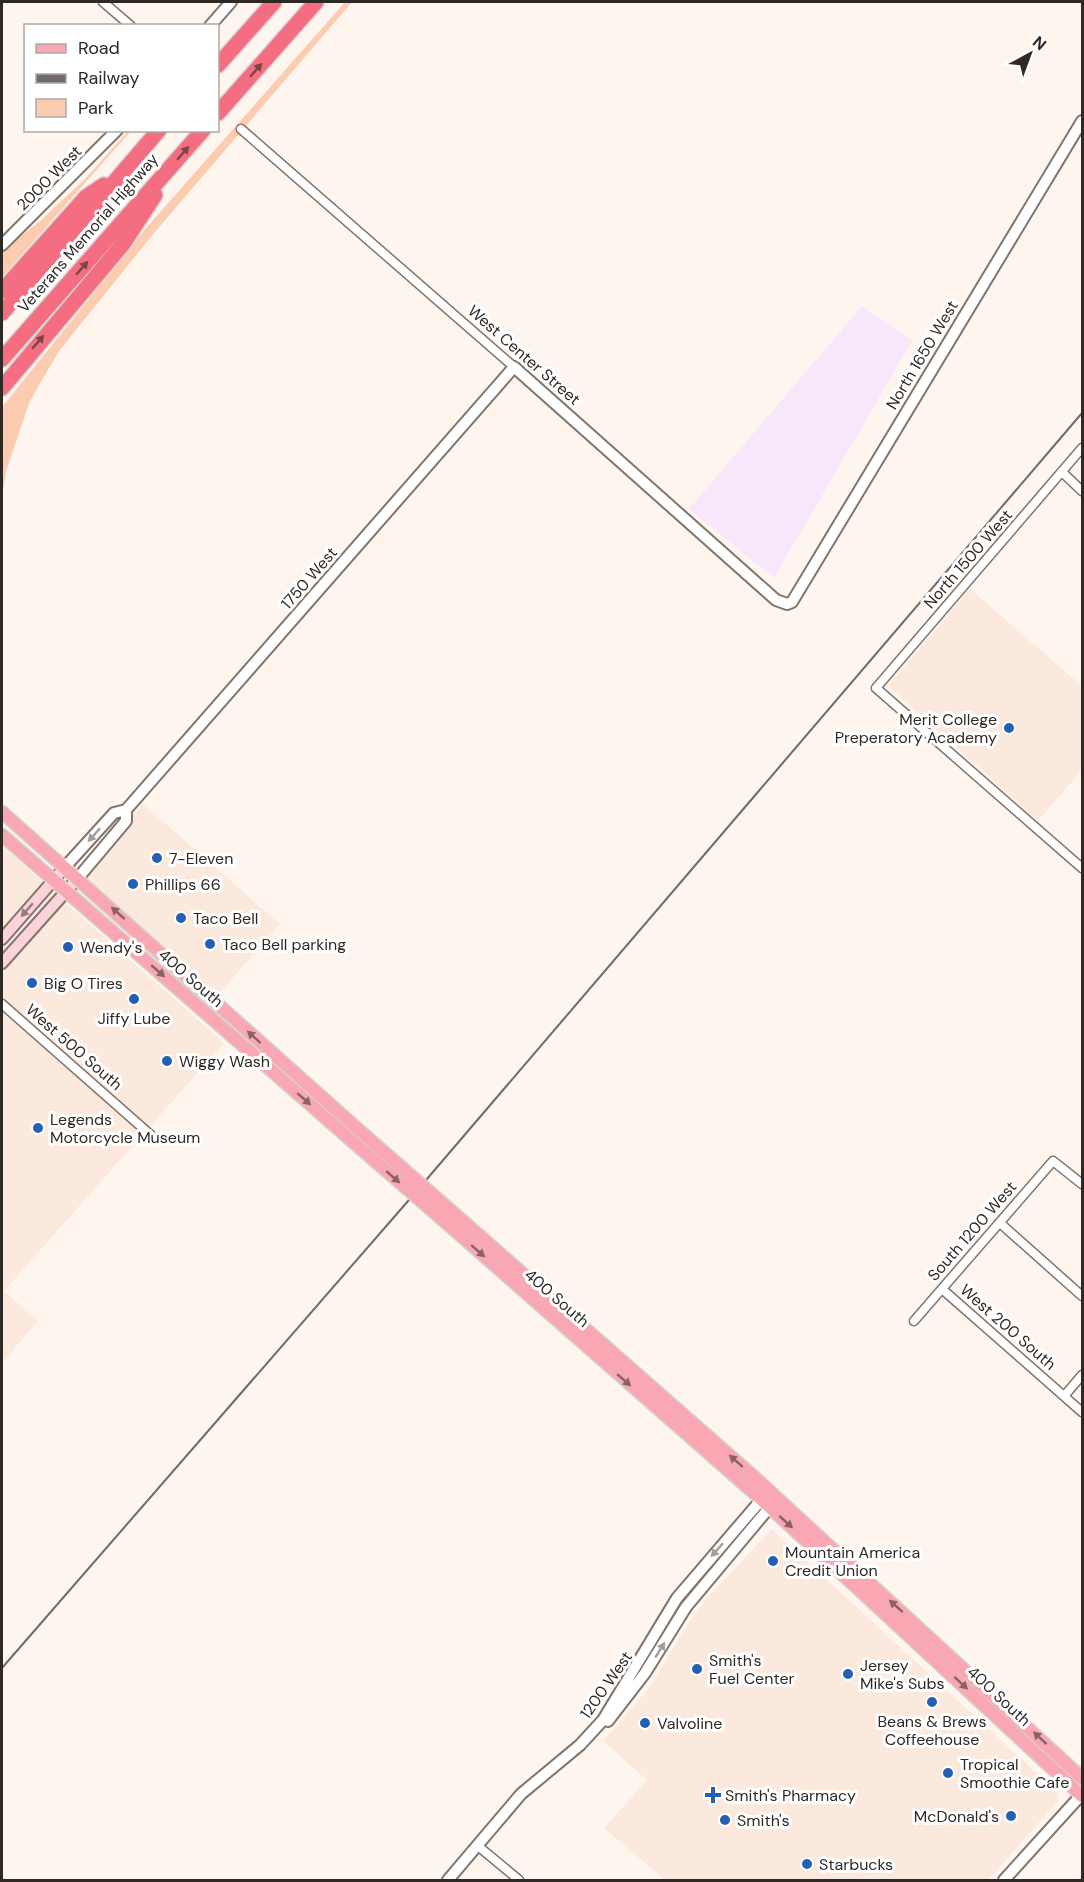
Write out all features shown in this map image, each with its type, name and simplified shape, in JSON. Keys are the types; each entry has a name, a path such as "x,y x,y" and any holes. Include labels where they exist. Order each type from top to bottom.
{"highway":[{"path":"219,64 274,2"},
{"path":"219,113 316,2"},
{"name":"Veterans Memorial Highway","path":"2,313 157,132"},
{"name":"Veterans Memorial Highway","path":"2,359 200,132"},
{"path":"2,291 86,197 119,175"},
{"path":"2,388 123,244 148,208 163,175"}],"main road":[{"name":"400 South","path":"2,812 158,949 356,1136"},
{"name":"400 South","path":"2,835 356,1136 1083,1778"},
{"name":"1750 West","path":"2,939 65,867"},
{"name":"1750 West","path":"2,963 78,878"},
{"name":"400 South","path":"769,1499 1082,1795"}],"street":[{"path":"103,2 129,24"},
{"path":"212,24 231,2"},
{"name":"North 1650 West","path":"787,604 797,596 906,409 1083,121"},
{"name":"West Center Street","path":"241,129 776,600 787,604"},
{"name":"2000 West","path":"2,245 115,132"},
{"name":"1750 West","path":"65,867 114,813 126,810 514,367"},
{"name":"North 1500 West","path":"1083,448 876,688 1083,868"},
{"path":"1062,472 1083,490"},
{"name":"1750 West","path":"78,878 126,821 126,810"},
{"name":"West 500 South","path":"2,1004 153,1137"},
{"name":"South 1200 West","path":"914,1321 1053,1161 1083,1184"},
{"path":"1000,1223 1083,1296"},
{"name":"West 200 South","path":"942,1289 1083,1412"},
{"path":"1065,1395 1083,1375"},
{"name":"1200 West","path":"454,1881 526,1789 572,1752 603,1720 677,1598 769,1499"},
{"path":"1007,1880 1082,1795"},
{"path":"479,1847 519,1881"},
{"name":"1200 West","path":"448,1881 479,1847"}],"shaded area":[{"path":"862,306 912,341 774,578 689,509"},
{"name":"Merit College Preperatory Academy","path":"970,589 1082,686 1082,770 1038,821 888,686"},
{"path":"143,804 280,924 218,995 87,878 87,869"},
{"path":"2,846 224,1043 4,1291 38,1321 2,1363"},
{"path":"772,1529 1057,1792 1059,1800 988,1880 665,1880 604,1828 647,1780 603,1741 650,1687 682,1633 707,1598"}],"green space":[{"path":"345,2 352,2 154,233 59,351 30,401 6,471 2,498 2,407 147,227"},
{"path":"127,132 130,132 2,277 2,251 40,221 85,179"}],"railway":[{"path":"2,1668 415,1193 1082,413"}],"place":[{"name":"Merit College Preperatory Academy","path":"1009,728"},
{"name":"7-Eleven","path":"157,858"},
{"name":"Phillips 66","path":"133,884"},
{"name":"Taco Bell","path":"181,918"},
{"name":"Taco Bell parking","path":"210,944"},
{"name":"Wendy's","path":"68,947"},
{"name":"Big O Tires","path":"32,983"},
{"name":"Jiffy Lube","path":"134,999"},
{"name":"Wiggy Wash","path":"167,1061"},
{"name":"Legends Motorcycle Museum","path":"38,1128"},
{"name":"Mountain America Credit Union","path":"773,1561"},
{"name":"Smith's Fuel Center","path":"697,1669"},
{"name":"Jersey Mike's Subs","path":"848,1674"},
{"name":"Beans & Brews Coffeehouse","path":"932,1702"},
{"name":"Valvoline","path":"645,1723"},
{"name":"Tropical Smoothie Cafe","path":"948,1773"},
{"name":"Smith's Pharmacy","path":"713,1795"},
{"name":"McDonald's","path":"1011,1816"},
{"name":"Smith's","path":"725,1820"},
{"name":"Starbucks","path":"807,1864"}]}
